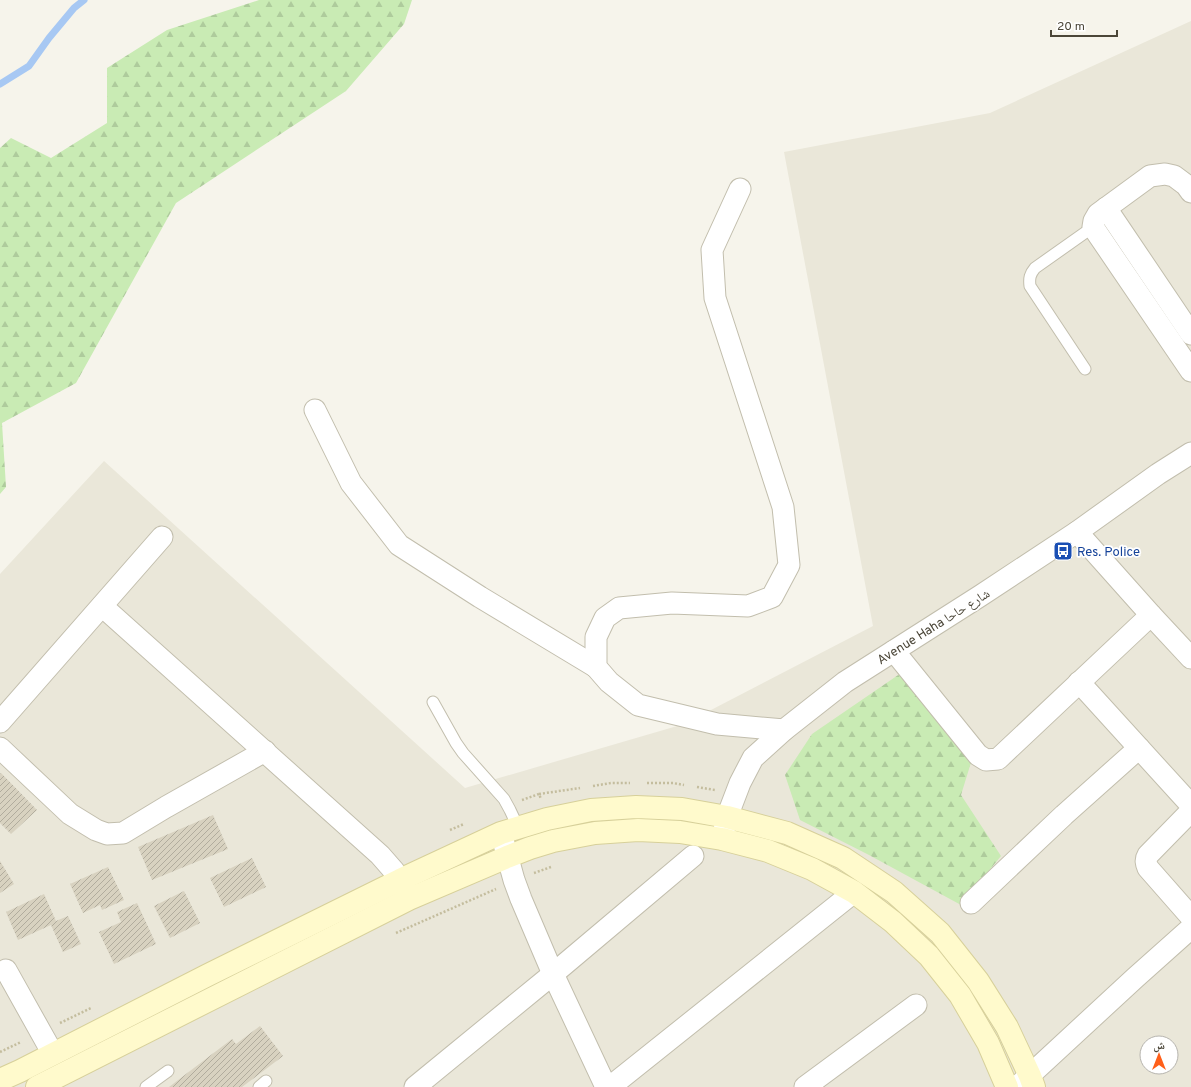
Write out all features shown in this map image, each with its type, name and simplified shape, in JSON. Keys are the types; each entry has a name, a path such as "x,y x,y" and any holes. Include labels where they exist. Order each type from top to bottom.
{"street":[{"path":"1191,192 1186,185 1174,176 1165,174 1150,176 1098,214 1094,220 1093,228 1191,370"},
{"path":"596,667 596,637 604,618 619,608 672,603 748,606 772,597 789,565 783,507 715,298 712,250 740,189"},
{"path":"1106,208 1191,334"},
{"path":"315,410 351,483 399,545 480,597 596,667 609,682 638,705 717,724 784,730"},
{"name":"Avenue Haha شارع حاحا","path":"722,838 727,817 740,783 753,758 784,730 845,682 1077,532 1158,474 1187,463"},
{"path":"1077,532 1151,616 1191,658"},
{"path":"0,722 162,537"},
{"path":"102,606 380,855 400,880 409,900"},
{"path":"894,650 978,755 986,760 998,759 1151,616"},
{"path":"1079,682 1191,807 1187,816 1148,855 1146,859 1148,868 1191,917"},
{"path":"0,748 70,814 96,830 107,834 123,833 265,751"},
{"path":"972,903 1064,815 1139,748"},
{"path":"0,1080 400,880 509,830 547,819 591,810 636,808 682,809 727,817 787,833 843,858 894,892 940,933 978,981 1007,1027 1027,1083 1135,978 1191,928"},
{"path":"509,830 507,857 519,894 552,974 606,1087"},
{"path":"37,1087 409,900 507,857 553,841 595,833 645,830 680,832 722,838 768,851 812,869 854,892 893,922 929,956 951,984 960,996 988,1043 1007,1087"},
{"path":"415,1087 693,856"},
{"path":"610,1087 854,892"},
{"path":"6,970 53,1054"},
{"path":"208,975 219,996"},
{"path":"806,1087 916,1005"}],"lane":[{"path":"1085,370 1030,286 1029,280 1035,268 1093,228"},
{"path":"433,702 463,754 504,799 510,810 509,830"},
{"path":"146,1087 168,1071"}],"shaded area":[{"path":"1191,21 1191,1087 0,1087 0,574 104,461 465,788 684,724 873,626 784,152 990,113"}],"green space":[{"path":"259,0 412,0 404,24 346,91 176,203 76,383 2,423 6,487 0,494 0,148 11,138 51,158 107,123 107,68 167,30"},
{"path":"904,671 973,756 961,795 1001,856 961,905 869,855 800,820 785,775 812,734"}],"building":[{"path":"1,773 37,810 11,834 0,823"},
{"path":"213,815 228,849 152,880 138,847"},
{"path":"252,858 266,887 224,907 210,878"},
{"path":"0,861 14,884 0,893"},
{"path":"108,867 124,900 102,910 100,905 83,913 70,884"},
{"path":"184,891 200,923 170,938 154,906"},
{"path":"44,894 56,921 68,916 81,944 63,952 51,925 18,940 6,912"},
{"path":"137,903 156,944 114,964 99,932 121,922 117,912"},
{"path":"260,1026 283,1056 242,1087 169,1087 232,1039 236,1044"}],"waterway":[{"path":"0,84 29,66 49,38 74,8 84,0"}],"place":[{"name":"Res. Police","path":"1063,551"}]}
